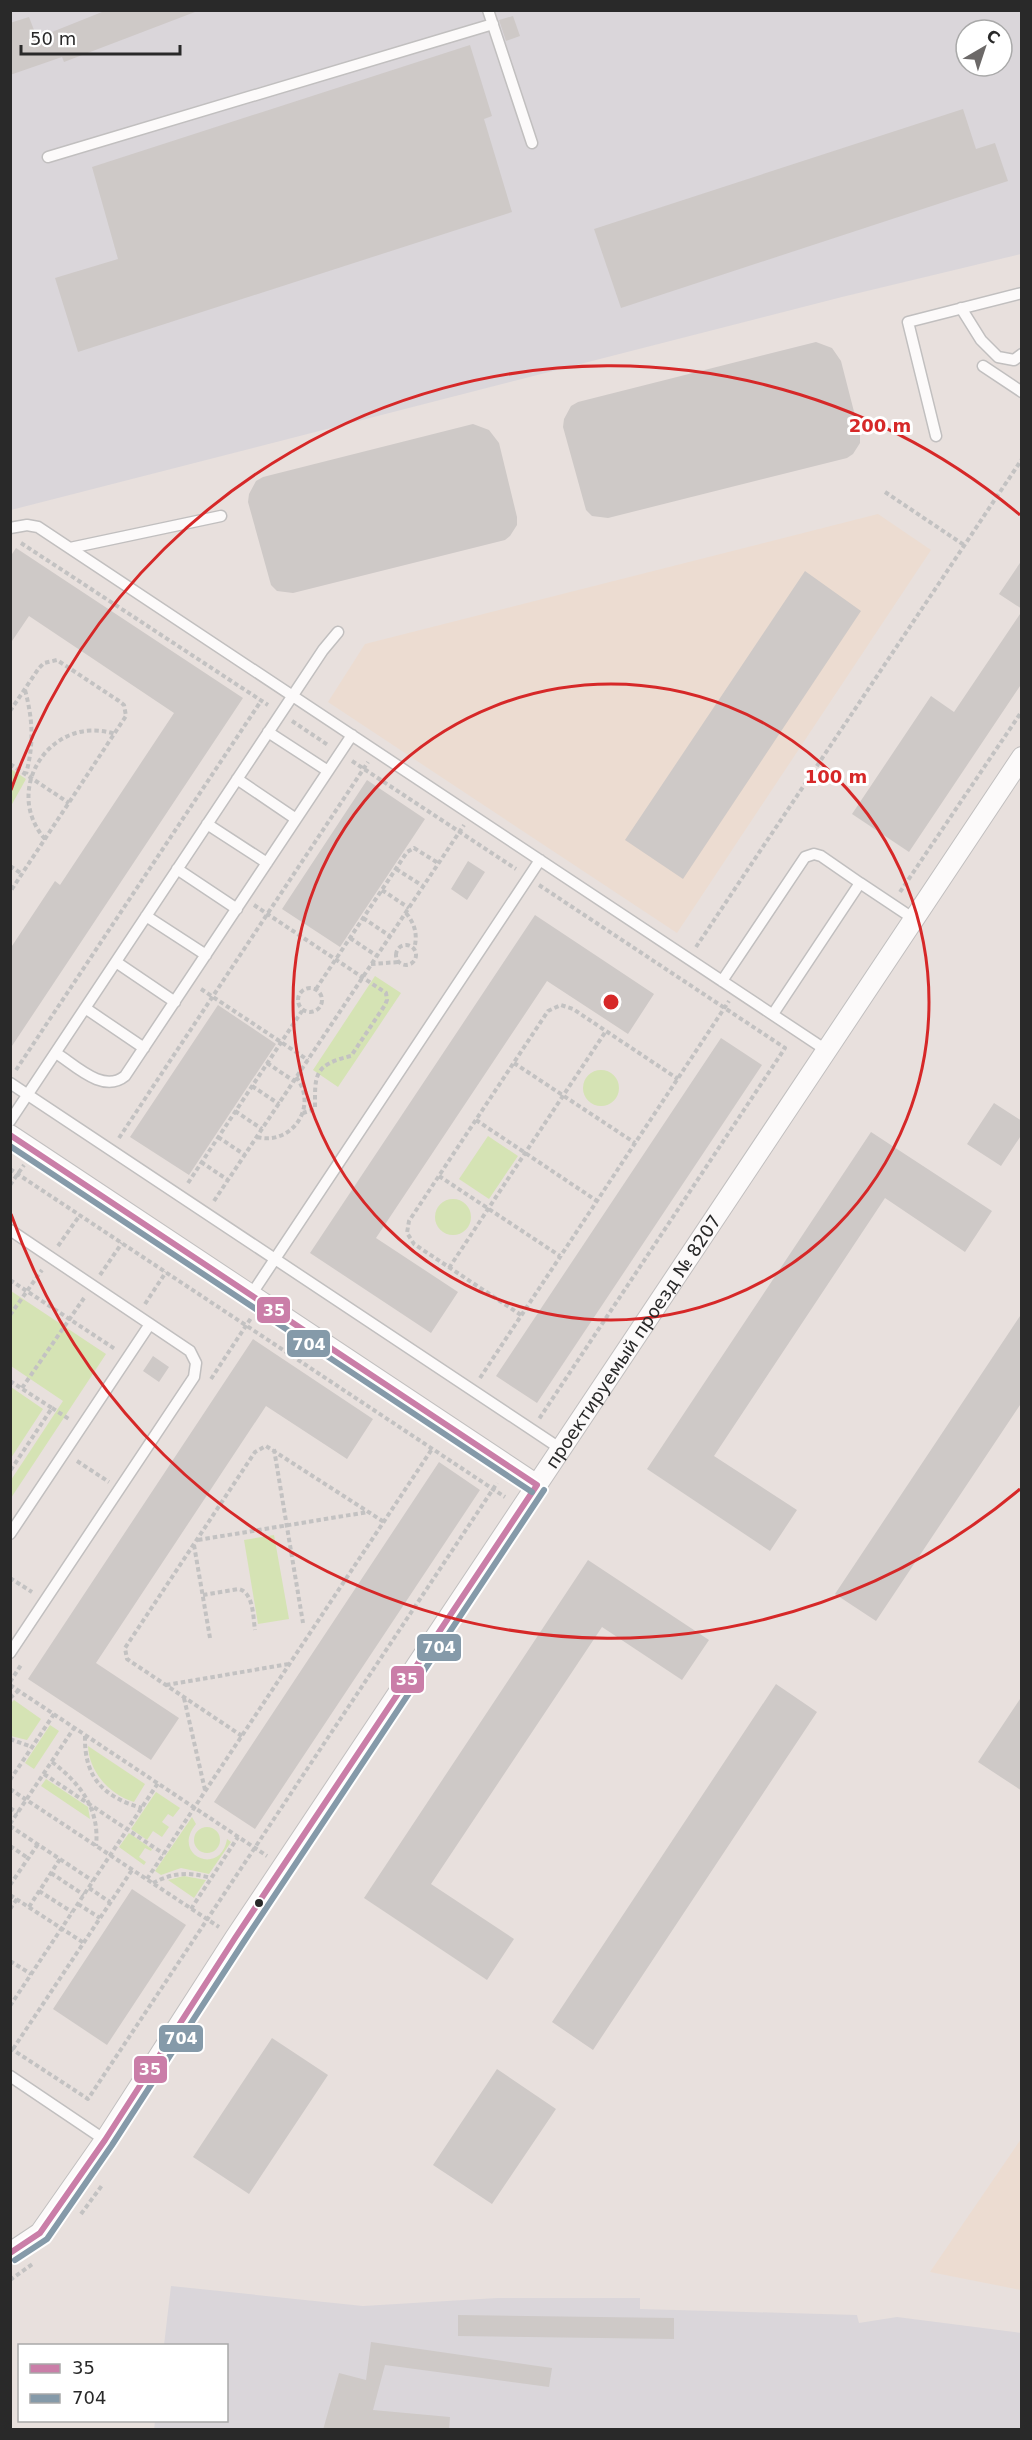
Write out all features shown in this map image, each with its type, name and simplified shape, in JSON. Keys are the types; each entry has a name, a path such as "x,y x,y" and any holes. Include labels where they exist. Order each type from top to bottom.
{"street":[{"name":"проектируемый проезд № 8207","path":"10,2253 40,2233 105,2140 235,1938 1022,757"},
{"path":"10,1135 537,1485"}],"lane":[{"path":"488,10 532,143"},
{"path":"48,157 493,24"},
{"path":"936,436 908,322 1022,293"},
{"path":"961,308 981,340 998,357 1014,360 1022,354"},
{"path":"983,366 1022,392"},
{"path":"70,548 221,516"},
{"path":"10,528 35,525 826,1050"},
{"path":"10,1121 330,639 338,632"},
{"path":"268,732 328,771"},
{"path":"56,1053 95,1079 109,1083 125,1076 352,735"},
{"path":"237,779 296,819"},
{"path":"207,824 267,863"},
{"path":"722,981 806,857 813,854 821,856 914,919"},
{"path":"252,1295 540,860"},
{"path":"177,869 237,909"},
{"path":"773,1014 860,883"},
{"path":"146,916 206,956"},
{"path":"116,962 175,1002"},
{"path":"85,1008 144,1048"},
{"path":"10,1083 561,1449"},
{"path":"10,1230 190,1351 194,1357 196,1370 194,1377 10,1653"},
{"path":"10,1534 150,1324"},
{"path":"10,2076 105,2140"}],"path":[{"path":"688,958 1022,459"},
{"path":"885,492 964,545"},
{"path":"12,542 20,542 28,546 785,1048 532,1430"},
{"path":"10,711 44,663 51,660 63,663 124,705 126,716 10,892"},
{"path":"25,689 30,709 32,743 26,774"},
{"path":"10,1078 261,700"},
{"path":"892,904 1022,711"},
{"path":"45,839 38,831 30,811 28,790 31,777 46,751 63,738 83,731 105,730 115,734"},
{"path":"111,1150 375,751"},
{"path":"10,764 69,803"},
{"path":"206,1213 471,814"},
{"path":"316,989 407,852 414,848 438,863"},
{"path":"10,866 22,874"},
{"path":"396,869 423,886"},
{"path":"382,890 409,908"},
{"path":"243,898 386,993 387,1000 351,1056 332,1060 322,1069 316,1078 315,1109 303,1113"},
{"path":"405,913 411,919 416,933 414,949 417,957 413,963 405,966 399,962 396,955 399,949 405,945 414,949"},
{"path":"363,918 390,936"},
{"path":"350,938 377,956"},
{"path":"371,964 399,962"},
{"path":"189,981 308,1060"},
{"path":"309,987 316,989 321,994 320,1007 308,1013 302,1011 297,1004 297,997 301,990 309,987"},
{"path":"486,1369 736,991"},
{"path":"521,1316 414,1244 407,1233 410,1221 548,1011 554,1006 567,1006 678,1079"},
{"path":"179,1196 302,1011"},
{"path":"449,1268 606,1031"},
{"path":"257,1137 271,1138 291,1131 303,1113 305,1102 304,1090 295,1079 267,1063"},
{"path":"514,1063 635,1143"},
{"path":"252,1086 279,1104"},
{"path":"235,1111 262,1129"},
{"path":"476,1120 597,1201"},
{"path":"218,1137 245,1155"},
{"path":"201,1162 228,1180"},
{"path":"10,1169 522,1509"},
{"path":"439,1176 560,1256"},
{"path":"22,1388 122,1243"},
{"path":"10,1280 128,1358"},
{"path":"10,1381 52,1408 10,1471"},
{"path":"242,1736 127,1659 124,1652 255,1452 260,1447 273,1448 384,1522"},
{"path":"273,1448 303,1623"},
{"path":"147,1879 432,1449"},
{"path":"65,1452 120,1489"},
{"path":"132,1870 12,2049 88,2099 508,1465"},
{"path":"196,1542 368,1511"},
{"path":"196,1542 210,1638"},
{"path":"203,1595 239,1589 244,1591 249,1597 255,1630"},
{"path":"166,1685 290,1664"},
{"path":"10,1685 283,1866"},
{"path":"10,1698 18,1690"},
{"path":"184,1697 206,1791"},
{"path":"10,1780 54,1714"},
{"path":"74,1728 10,1825 93,1881"},
{"path":"85,1735 85,1757 91,1773 100,1785 126,1803 142,1808"},
{"path":"10,1739 32,1747"},
{"path":"52,1762 76,1782 91,1805 98,1833 96,1846"},
{"path":"44,1774 164,1854"},
{"path":"10,2006 158,1783"},
{"path":"10,1789 235,1938"},
{"path":"10,1808 18,1813"},
{"path":"191,1909 238,1837"},
{"path":"10,1885 38,1844"},
{"path":"10,1846 28,1858"},
{"path":"28,1907 60,1859"},
{"path":"153,1883 166,1876 182,1872 211,1878"},
{"path":"51,1873 84,1895"},
{"path":"88,1888 111,1902"},
{"path":"39,1891 72,1912"},
{"path":"10,1895 84,1943"},
{"path":"10,1909 17,1899"},
{"path":"78,1904 100,1918"},
{"path":"10,1961 31,1974"}],"shaded area":[{"path":"11,11 1021,11 1021,254 842,297 11,510"},
{"path":"878,514 931,550 677,933 328,702 365,644"},
{"path":"1021,2139 1021,2290 930,2272"},
{"path":"171,2286 363,2306 497,2298 640,2298 640,2309 857,2315 859,2323 897,2317 1021,2333 1021,2429 154,2430 155,2422 228,2422 228,2344 164,2344"}],"green space":[{"path":"11,769 26,779 11,806"},
{"path":"375,976 401,993 338,1087 313,1070"},
{"path":"601,1070 614,1075 619,1088 614,1101 601,1106 588,1101 583,1088 588,1075"},
{"path":"488,1136 518,1156 489,1199 459,1179"},
{"path":"453,1199 466,1204 471,1217 466,1230 453,1235 440,1230 435,1217 440,1204"},
{"path":"11,1291 106,1354 11,1498 11,1480 63,1401 11,1366"},
{"path":"11,1387 43,1409 11,1458"},
{"path":"274,1535 289,1619 258,1624 244,1540"},
{"path":"14,1700 41,1719 27,1740 11,1736 11,1703"},
{"path":"50,1725 59,1731 34,1769 25,1763"},
{"path":"88,1746 145,1784 134,1802 117,1794 102,1781 92,1765"},
{"path":"46,1779 88,1807 90,1819 41,1786"},
{"path":"156,1792 180,1808 173,1817 168,1814 162,1822 169,1827 162,1837 153,1831 147,1840 131,1829"},
{"path":"192,1817 196,1824 190,1835 189,1845 193,1853 200,1858 216,1857 223,1851 227,1839 231,1842 209,1874 181,1868 161,1875 155,1871"},
{"path":"207,1827 216,1831 220,1840 216,1849 207,1853 198,1849 194,1840 198,1831"},
{"path":"129,1833 152,1849 151,1851 145,1848 139,1857 146,1862 144,1865 119,1847"},
{"path":"184,1876 206,1880 194,1898 168,1880"}],"building":[{"path":"107,10 195,12 64,62 62,57 10,75 10,23 29,17 37,38"},
{"path":"513,16 520,36 506,41 499,20"},
{"path":"470,45 492,116 484,119 512,212 78,352 55,278 118,259 92,167"},
{"path":"963,109 976,149 995,143 1008,181 621,308 594,229"},
{"path":"816,342 832,348 841,361 860,435 860,443 853,454 847,458 608,518 592,516 586,510 563,427 564,419 571,406 578,402"},
{"path":"473,424 489,430 499,443 517,517 517,525 505,540 293,593 277,591 271,585 248,502 249,494 256,481 263,477"},
{"path":"16,548 243,698 10,1049 10,949 55,881 60,885 174,713 29,616 10,644 10,557"},
{"path":"1022,560 1022,609 999,594"},
{"path":"805,571 861,611 683,879 625,840"},
{"path":"1022,611 1022,683 909,852 852,814 931,696 954,712"},
{"path":"367,780 425,819 340,947 282,909"},
{"path":"468,861 485,872 467,900 451,889"},
{"path":"535,915 654,994 628,1034 547,981 376,1238 458,1292 431,1333 310,1253"},
{"path":"218,1005 276,1044 189,1175 130,1137"},
{"path":"721,1038 762,1065 537,1403 496,1376"},
{"path":"994,1103 1022,1121 1022,1134 1001,1166 967,1144"},
{"path":"871,1132 992,1211 965,1252 885,1198 714,1456 797,1510 770,1551 647,1469"},
{"path":"1022,1313 1022,1402 876,1621 835,1594"},
{"path":"253,1339 373,1419 347,1459 266,1406 96,1663 179,1718 151,1760 28,1679"},
{"path":"153,1356 169,1367 159,1382 143,1371"},
{"path":"439,1462 480,1490 255,1829 214,1802"},
{"path":"588,1560 709,1640 682,1680 602,1627 431,1884 514,1939 487,1980 364,1898"},
{"path":"776,1684 817,1712 593,2050 552,2022"},
{"path":"1022,1696 1022,1791 978,1762"},
{"path":"132,1889 186,1925 107,2045 53,2009"},
{"path":"272,2038 328,2075 249,2194 193,2157"},
{"path":"497,2069 556,2109 492,2204 433,2165"},
{"path":"458,2315 674,2318 674,2339 458,2336"},
{"path":"371,2342 552,2368 549,2387 385,2365 373,2410 450,2417 449,2430 323,2430 339,2373 366,2380"}],"transit line":[{"name":"35","path":"10,1135 537,1485"},
{"name":"704","path":"10,1146 532,1492"},
{"name":"35","path":"10,2253 40,2233 105,2140 235,1938 537,1485"},
{"name":"704","path":"15,2260 47,2239 112,2145 243,1943 544,1490"}]}
